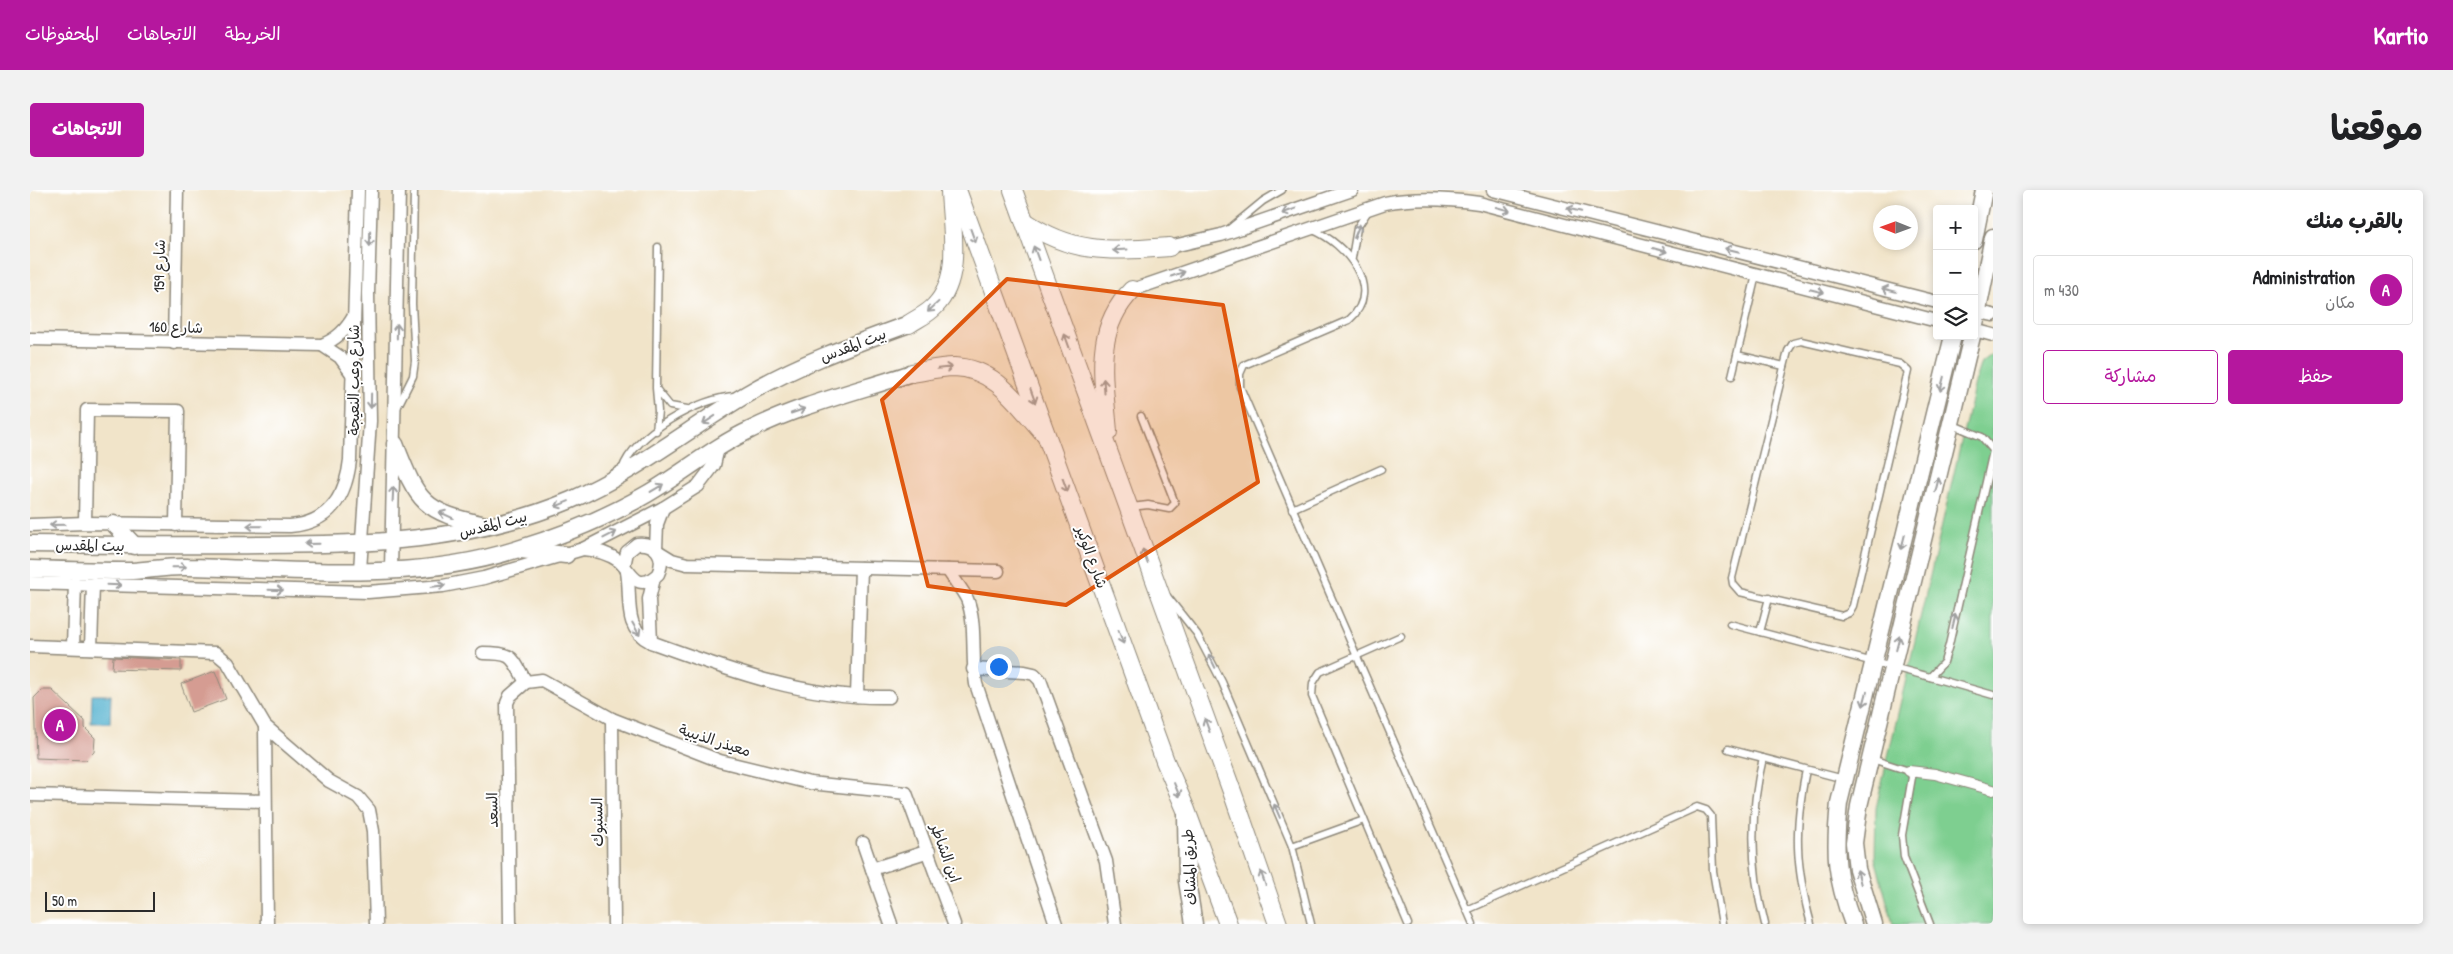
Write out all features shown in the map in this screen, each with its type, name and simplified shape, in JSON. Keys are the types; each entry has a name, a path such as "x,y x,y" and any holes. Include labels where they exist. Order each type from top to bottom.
{"main road":[{"path":"910,324 936,305 948,284 952,266 950,190"},
{"name":"شارع الوكير","path":"957,190 1165,761 1186,810 1228,924"},
{"path":"1013,190 1237,806 1278,924"},
{"path":"1024,221 1053,239 1087,249 1114,251 1169,247"},
{"path":"1109,452 1103,364 1104,342 1116,309 1132,290"},
{"path":"912,373 952,367 969,369 986,375 1006,391 1049,439"}],"street":[{"name":"شارع 159","path":"174,343 177,190"},
{"name":"شارع وعب النعيجة","path":"332,508 341,496 349,474 358,190"},
{"name":"شارع وعب النعيجة","path":"360,570 371,413 368,293 371,190"},
{"path":"391,570 396,412 399,190"},
{"path":"1493,190 1933,301"},
{"path":"1978,220 1984,190"},
{"path":"1169,247 1221,235 1349,191 1353,214"},
{"path":"1132,290 1371,208 1398,200 1418,199 1479,203 1933,320"},
{"path":"1982,312 1993,237"},
{"path":"322,345 332,341 341,334 354,316"},
{"name":"بيت المقدس","path":"30,544 135,546 361,544 438,537 493,526 563,503 597,488 745,396 812,360 910,324"},
{"path":"1978,330 1993,334"},
{"name":"شارع 160","path":"30,339 322,345"},
{"path":"1853,924 1838,874 1835,844 1844,779 1874,664 1952,340"},
{"path":"1874,924 1857,870 1854,843 1859,806 1971,340"},
{"path":"322,345 340,357 353,376"},
{"name":"بيت المقدس","path":"30,569 130,571 186,567 391,570 454,564 516,550 576,528 624,507 718,448 768,422 912,373"},
{"path":"85,522 87,410 178,411 176,525"},
{"path":"395,444 409,481 429,505 452,518 493,526"},
{"path":"30,583 368,592 443,586 484,578 582,549 663,508 705,480 714,465 718,448"},
{"name":"بيت المقدس","path":"30,525 85,522 176,525 300,525 318,519 332,508"},
{"path":"652,642 649,599 662,559 658,551 657,524 663,508"},
{"path":"114,524 135,546"},
{"path":"889,697 857,696 765,681 728,670 652,642 636,632 630,609 625,569 627,552 637,544 644,543 672,560 687,564 998,571"},
{"path":"582,549 601,552 625,569 636,580 642,581 687,564"},
{"path":"516,550 566,555"},
{"path":"857,696 861,568"},
{"path":"948,570 964,595 972,614 973,669 980,698 1056,924"},
{"path":"73,647 74,584"},
{"path":"91,648 93,584"},
{"path":"30,646 216,653 228,664 265,726 329,782 358,797 369,810 373,831 376,924"},
{"path":"483,653 505,653 510,656 526,682"},
{"path":"973,669 1025,672 1034,674 1040,680 1106,862 1115,924"},
{"name":"معيذر الذيبية","path":"526,682 542,680 612,719 720,761 768,774 810,782 906,793"},
{"name":"السعد","path":"510,924 507,703 510,696 526,682"},
{"name":"السنبوك","path":"612,719 614,924"},
{"path":"265,726 267,924"},
{"path":"1909,771 1935,774 1993,790"},
{"name":"ابن الشاطر","path":"906,793 929,851 954,924"},
{"path":"30,795 265,801"},
{"name":"طريق المشاف","path":"1186,810 1187,881 1194,924"},
{"path":"863,843 891,924"},
{"path":"872,869 929,851"}],"lane":[{"path":"396,412 413,376 415,361 412,304 414,190"},
{"path":"1221,235 1263,201 1282,190"},
{"path":"1352,258 1357,228 1371,208"},
{"path":"1310,228 1338,244 1352,258 1364,291 1362,303 1355,315 1349,320 1244,366 1240,374 1242,393 1473,924"},
{"path":"656,431 658,412 656,388 658,247"},
{"path":"1732,376 1756,275"},
{"path":"1801,341 1903,365 1908,375 1851,610 1846,615 1838,616 1769,598 1740,592 1733,584 1732,578 1789,347 1801,341"},
{"path":"1737,355 1784,366"},
{"path":"656,388 670,406 687,410"},
{"path":"621,474 634,448 687,410 714,399 745,396"},
{"path":"1128,508 1148,505 1170,510 1175,503 1141,416"},
{"path":"1930,677 1944,662 1949,645 1993,450 1982,437 1951,424"},
{"path":"1292,509 1381,469"},
{"path":"1154,582 1185,617 1207,651 1292,846 1311,924"},
{"path":"1760,632 1769,598"},
{"path":"1730,624 1993,695"},
{"path":"1401,636 1320,672 1313,683 1312,696 1408,924"},
{"path":"1728,749 1844,779"},
{"path":"1763,758 1755,796 1752,838 1756,884 1765,924"},
{"path":"1870,758 1909,771 1912,784 1902,835 1904,857 1930,924"},
{"path":"1806,770 1798,809 1797,843 1801,882 1811,924"},
{"path":"1467,910 1692,808 1701,808 1711,816 1713,871 1722,924"},
{"path":"1292,846 1364,820"}],"highlighted area":[{"path":"1007,279 1223,305 1258,482 1066,605 928,586 882,400"}],"green space":[{"path":"1993,353 1993,924 1893,924 1875,858 1876,808 1977,374 1981,362"}],"water":[{"path":"92,695 111,695 110,723 91,723"}],"building":[{"path":"113,657 181,660 181,671 112,669"},
{"path":"215,671 226,699 191,712 181,684"},
{"path":"42,690 52,690 85,721 85,728 95,738 94,752 86,760 36,758 34,698"}],"place":[{"name":"Administration","path":"60,725"}]}
